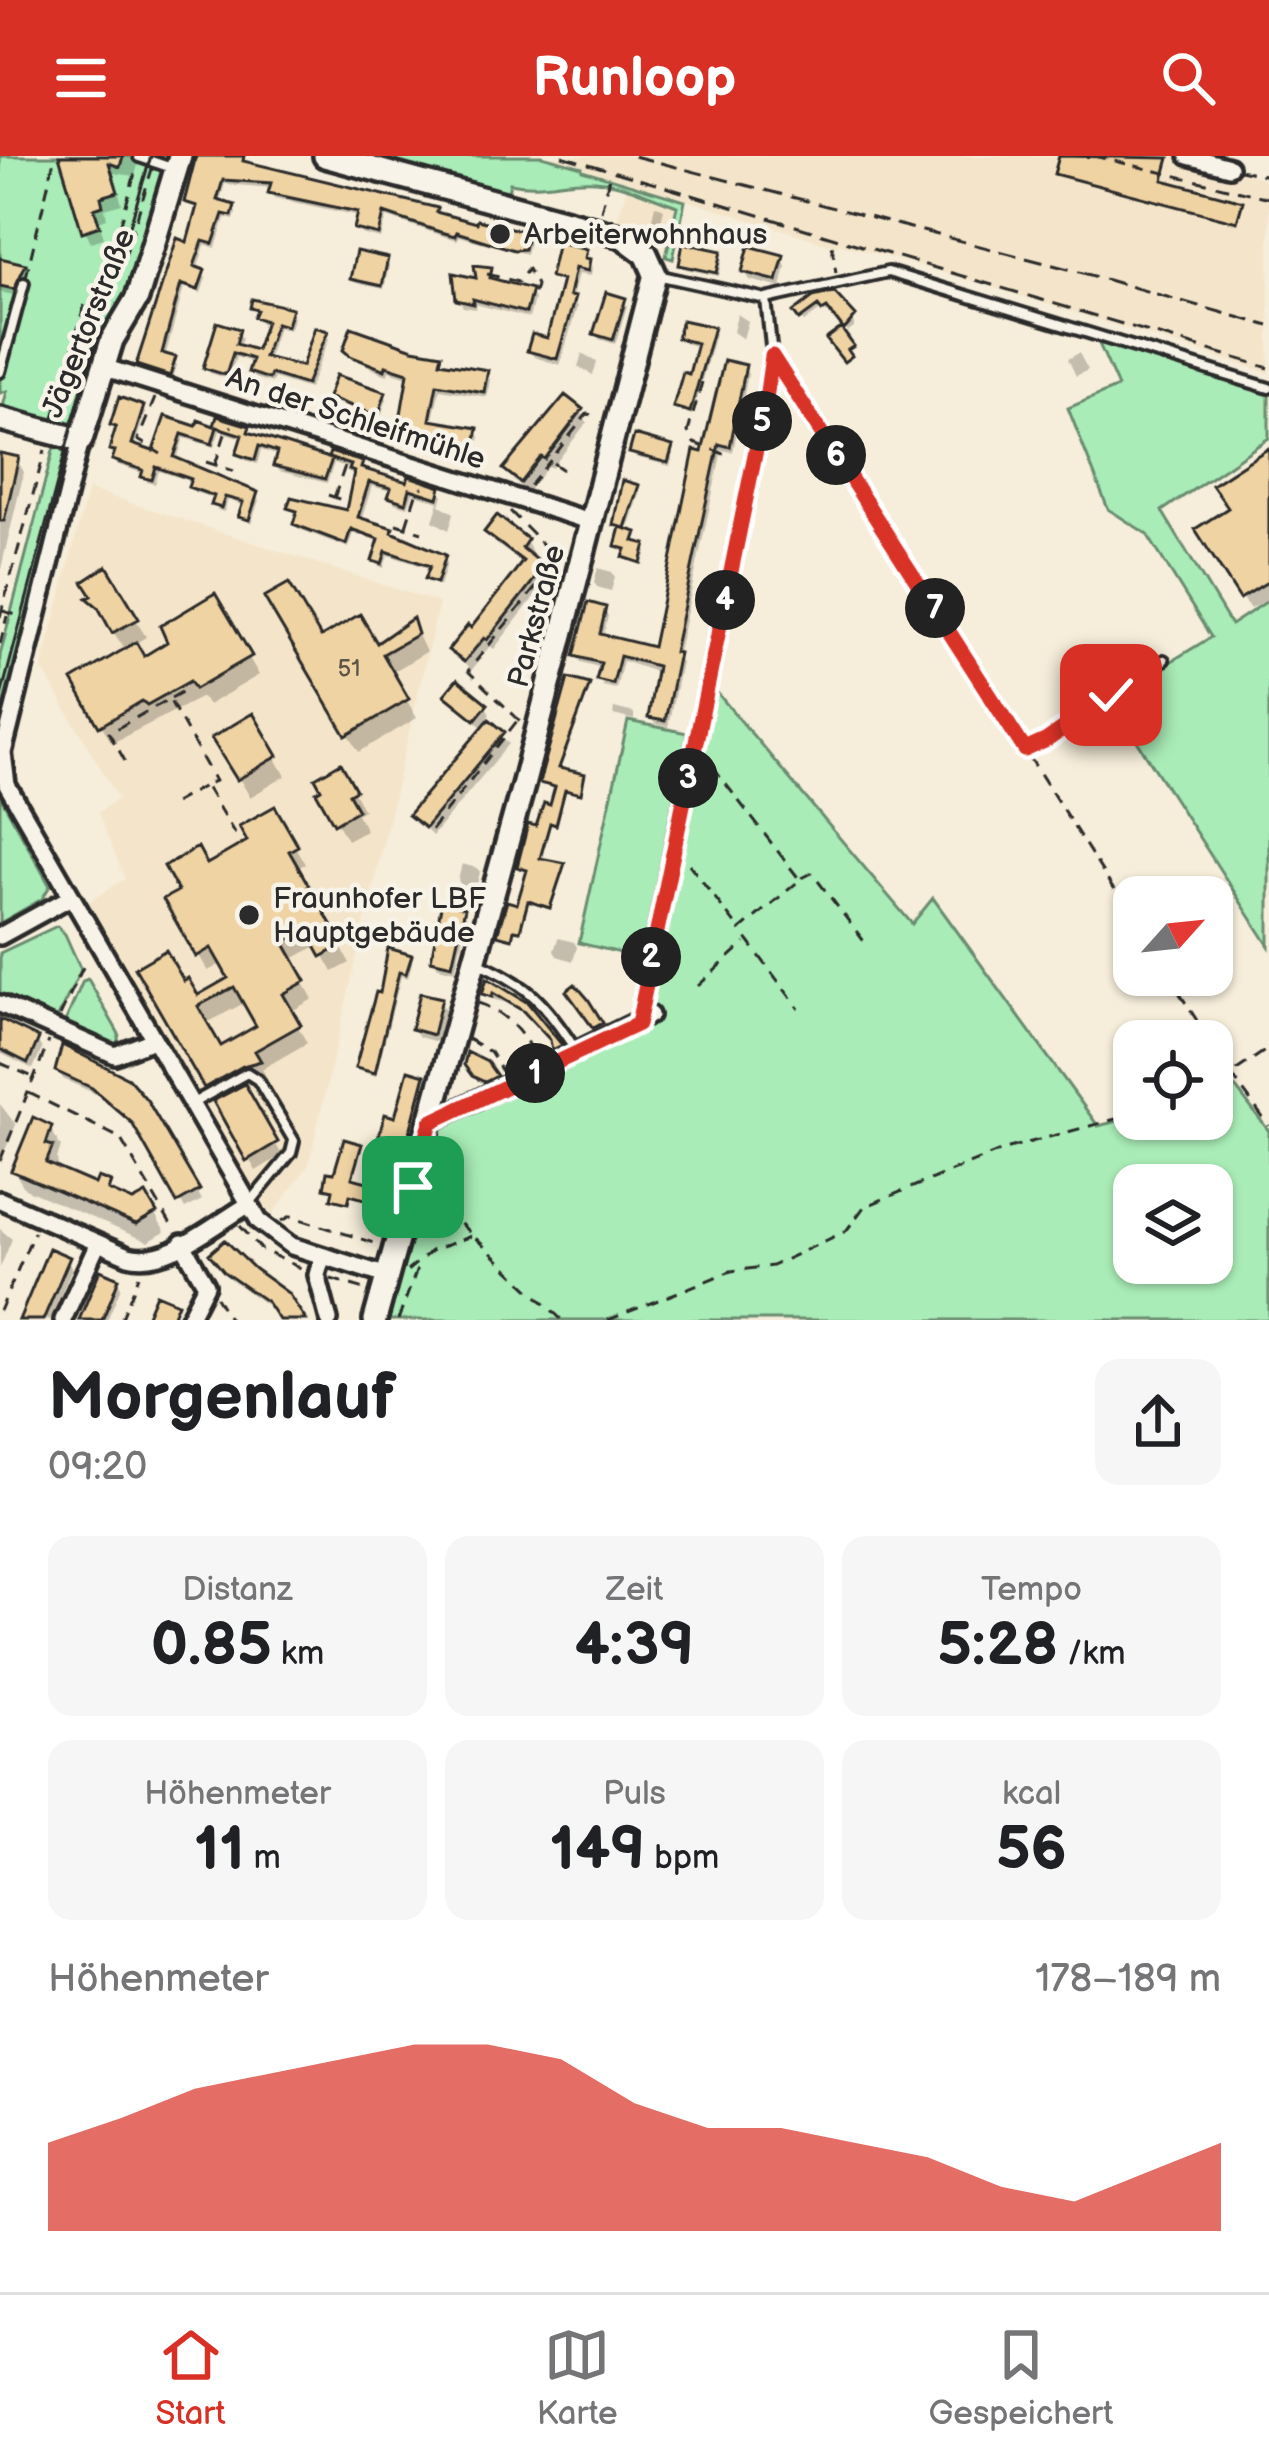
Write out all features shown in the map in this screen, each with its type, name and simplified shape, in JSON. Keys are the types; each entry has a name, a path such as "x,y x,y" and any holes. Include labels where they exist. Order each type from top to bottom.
{"street":[{"path":"325,156 622,236 646,254 655,274"},
{"path":"1188,156 1228,167"},
{"name":"Jägertorstraße","path":"0,419 81,440 112,340 137,298 178,163"},
{"name":"Parkstraße","path":"375,1320 475,962 655,274"},
{"name":"An der Schleifmühle","path":"104,367 592,522"},
{"path":"81,440 2,753 7,785 248,1205 275,1236 322,1258 387,1276"},
{"path":"0,936 71,897"},
{"path":"0,1004 115,1055 153,1040"},
{"path":"431,1122 644,1020"},
{"path":"0,1200 144,1259 248,1205"},
{"path":"64,1320 98,1243"},
{"path":"182,1243 206,1290 188,1320"},
{"path":"322,1258 316,1275 329,1320"}],"lane":[{"path":"140,158 178,163"},
{"path":"655,274 766,298 888,272 1269,388"},
{"path":"0,372 24,283"},
{"path":"765,406 772,356 766,298"},
{"path":"772,356 1025,750 1164,660"},
{"path":"475,962 525,986 548,1008 577,1053"},
{"path":"190,1105 247,1073 258,1080 294,1142 292,1153 248,1205"}],"path":[{"path":"24,283 53,164 50,156"},
{"path":"1094,156 1269,198"},
{"path":"0,617 85,302 100,298 140,158"},
{"path":"124,259 152,167"},
{"path":"1228,167 1269,176"},
{"path":"605,196 609,178"},
{"path":"832,245 838,282"},
{"path":"487,274 518,282 528,269 536,285 532,301"},
{"path":"702,382 688,431 694,443 727,455"},
{"path":"160,386 138,440 161,454"},
{"path":"48,397 59,400"},
{"path":"644,1020 765,406"},
{"path":"524,500 586,414 619,418"},
{"path":"214,465 226,430 232,426"},
{"path":"347,502 331,497 351,446"},
{"path":"550,461 566,472"},
{"path":"206,462 234,471"},
{"path":"406,526 417,491 423,487"},
{"path":"488,489 577,578"},
{"path":"396,524 422,532"},
{"path":"431,830 518,719 469,671 558,560"},
{"path":"0,575 10,578"},
{"path":"0,644 8,613"},
{"path":"125,761 109,733 189,688"},
{"path":"169,699 214,781 174,803"},
{"path":"1025,750 1113,889"},
{"path":"692,760 711,765 800,880"},
{"path":"206,785 241,844"},
{"path":"689,864 799,1009"},
{"path":"740,931 812,873 866,944"},
{"path":"698,986 747,941"},
{"path":"0,1162 85,963"},
{"path":"465,999 491,1007 507,1019 525,1037 542,1069"},
{"path":"455,1035 490,1052 510,1084"},
{"path":"1233,1073 1269,1048"},
{"path":"0,1063 34,1077"},
{"path":"1233,1075 1269,1126"},
{"path":"28,1093 120,1138 171,1225"},
{"path":"608,1320 731,1271 772,1266 846,1232 864,1207 1004,1149 1113,1120"},
{"path":"415,1182 562,1320"},
{"path":"274,1226 291,1216 395,1250"},
{"path":"0,1311 34,1232"},
{"path":"398,1320 420,1260 473,1235"},
{"path":"122,1320 140,1276"},
{"path":"206,1290 213,1292 230,1320"}],"shaded area":[{"path":"542,156 1180,156 1269,180 1269,373 972,281 836,246"},
{"path":"627,189 678,206 669,248 616,222"},
{"path":"88,489 439,603 308,1166 272,1215 262,1206 87,903 125,879 98,813 118,798 42,668"}],"green space":[{"path":"0,156 170,156 124,297 99,346 71,425 63,427 2,411 7,391 0,393"},
{"path":"351,156 542,156 582,167 685,201 673,259 666,257 677,206 626,187 595,181 510,183 507,196"},
{"path":"1097,339 1269,390 1269,438 1162,511 1231,625 1269,600 1269,946 1233,890 1233,876 1224,876 1110,699 1211,637 1147,534 1108,509 1068,408 1118,387"},
{"path":"56,439 67,457 0,717 0,655"},
{"path":"714,689 912,924 933,898 1098,1126 1113,1122 1113,1140 1233,1140 1236,1088 1269,1131 1269,1320 388,1320 437,1128 648,1020"},
{"path":"628,721 687,733 641,958 579,943"},
{"path":"0,796 50,886 42,899 0,923"},
{"path":"57,926 81,970 57,1018 0,993 0,953"},
{"path":"88,979 119,1034 117,1044 65,1022"}],"building":[{"path":"59,156 123,156 120,167 109,163 118,192 101,197 103,206 94,209 100,226 82,232"},
{"path":"196,156 244,156 243,161 438,208 436,212 476,223 528,232 524,249 456,232 455,236 384,213 379,235 354,229 358,212 268,193 271,183 223,180 217,200 235,205 232,216 223,214 213,244 203,241 194,266 205,270 198,290 181,284 162,353 176,357 170,376 136,365 177,238 187,242 197,206 184,202"},
{"path":"1059,156 1169,158 1163,180 1243,201 1237,222 1054,174"},
{"path":"558,242 587,249 585,258 590,259 588,271 575,268 569,296 575,297 557,359 527,351 532,334 547,338 562,280 550,277"},
{"path":"683,243 722,251 717,273 679,265"},
{"path":"749,246 784,255 777,281 742,272"},
{"path":"356,251 388,258 382,286 350,279"},
{"path":"0,258 26,264 14,289 0,286"},
{"path":"474,265 492,267 490,278 532,289 526,313 473,299 474,304 456,300 453,273 476,278"},
{"path":"606,292 626,298 613,340 593,334"},
{"path":"834,292 856,316 844,330 827,308 822,311 818,306 799,320 793,312 813,297"},
{"path":"252,299 292,308 287,326 276,323 264,357 302,366 315,327 328,331 306,385 248,372 252,359 233,353 226,375 203,368 217,322 240,329 236,344 256,350 266,321 254,317 257,310 250,308"},
{"path":"682,320 714,327 690,412 673,407 697,343 677,338"},
{"path":"351,327 442,354 440,362 488,370 484,392 437,384 430,420 478,428 474,450 398,432 408,373 350,356 343,350"},
{"path":"841,328 854,346 848,350 852,356 844,362 826,339"},
{"path":"724,360 746,365 730,447 719,444 674,652 679,653 665,721 648,718 657,666 620,656 613,684 596,680 601,663 574,656 588,602 606,607 600,634 653,647 694,450 702,452"},
{"path":"336,375 386,392 378,416 328,397"},
{"path":"565,395 583,409 521,483 503,469"},
{"path":"119,397 144,406 132,444 153,451 165,416 214,426 217,416 250,426 248,432 332,459 325,479 273,466 277,452 259,446 255,460 236,454 242,435 217,427 212,444 182,434 174,457 258,492 249,520 238,517 243,502 225,497 221,508 211,505 214,496 188,487 191,479 156,467 152,480 141,477 143,470 112,460 115,451 109,450 116,427 110,425"},
{"path":"634,435 673,446 668,463 629,453"},
{"path":"1269,448 1269,581 1240,599 1195,529 1228,508 1212,485"},
{"path":"330,452 363,462 361,468 441,487 438,498 410,489 406,503 388,497 391,488 369,482 358,517 393,528 392,532 446,555 437,583 425,579 430,566 386,551 382,564 372,561 379,539 351,529 346,544 293,524 297,511 287,508 291,497 346,510 354,472 349,470 351,465 328,458"},
{"path":"0,453 19,457 4,521 0,521"},
{"path":"622,480 639,485 625,528 613,525"},
{"path":"497,515 528,539 522,548 545,566 464,662 448,650 523,561 484,532"},
{"path":"620,527 637,532 634,541 646,544 641,563 623,557 626,549 615,546"},
{"path":"107,566 139,619 112,633 98,607 87,598 92,596 83,582"},
{"path":"289,583 321,637 360,614 377,643 413,618 418,634 383,654 409,699 346,736 264,597"},
{"path":"215,593 252,656 195,689 190,681 147,705 142,701 99,727 72,680 136,642 144,656 167,642 160,626"},
{"path":"568,678 590,684 559,768 585,774 581,794 565,790 556,825 550,823 540,858 565,863 550,908 528,901 520,931 514,930 512,939 497,935 507,901 517,904 527,870 517,867 528,824 536,826 555,787 539,783"},
{"path":"457,679 488,704 475,720 444,695"},
{"path":"253,713 278,756 237,780 211,738"},
{"path":"489,719 505,732 425,828 408,815"},
{"path":"341,763 356,790 349,794 358,810 334,824 316,792 321,789 315,778"},
{"name":"Fraunhofer LBF Hauptgebäude","path":"275,806 298,846 289,851 343,945 321,957 306,930 284,942 306,981 283,994 301,1025 255,1051 261,1061 204,1088 135,968 166,950 198,995 228,978 211,948 196,957 163,899 178,891 164,866 198,847 207,864 247,841 239,826","holes":["234,987 256,1026 221,1046 198,1006"]},
{"path":"442,901 465,908 452,965 431,960"},
{"path":"388,948 412,955 406,974 399,972 375,1073 355,1068 376,992 380,993"},
{"path":"487,978 528,1003 562,1045 552,1050 550,1040 523,1011 493,993 492,997 482,994"},
{"path":"575,984 603,1023 593,1028 566,991"},
{"path":"420,993 442,998 433,1035 411,1029"},
{"path":"0,1019 39,1038 28,1063 0,1049"},
{"path":"62,1045 128,1078 147,1100 200,1190 177,1203 132,1123 92,1088 55,1071"},
{"path":"467,1052 487,1062 497,1076 485,1082 472,1076 464,1065"},
{"path":"408,1070 425,1075 400,1169 381,1163 388,1137 379,1135 385,1114 395,1117"},
{"path":"245,1084 278,1142 246,1161 213,1101"},
{"path":"33,1117 52,1126 46,1144 53,1146 46,1163 95,1184 98,1177 111,1182 108,1190 133,1201 146,1194 157,1213 136,1225 11,1171"},
{"path":"344,1139 362,1144 352,1178 394,1189 387,1213 371,1209 373,1201 350,1195 348,1203 331,1199 333,1190 324,1188"},
{"path":"225,1240 288,1293 306,1320 279,1320 267,1302 225,1273 209,1254"},
{"path":"49,1248 70,1257 43,1320 19,1320"},
{"path":"100,1270 119,1278 111,1299 102,1320 79,1320"},
{"path":"156,1294 178,1303 171,1320 145,1320"}],"tram line":[{"path":"0,700 92,350 151,156"}],"railway":[{"path":"562,156 1269,368"},
{"path":"634,156 1269,326"}],"place":[{"name":"Arbeiterwohnhaus","path":"500,234"},
{"name":"Fraunhofer LBF Hauptgebäude","path":"249,915"}],"route":[{"path":"413,1187 431,1122 638,1024 772,356 1025,750 1111,695"}]}
